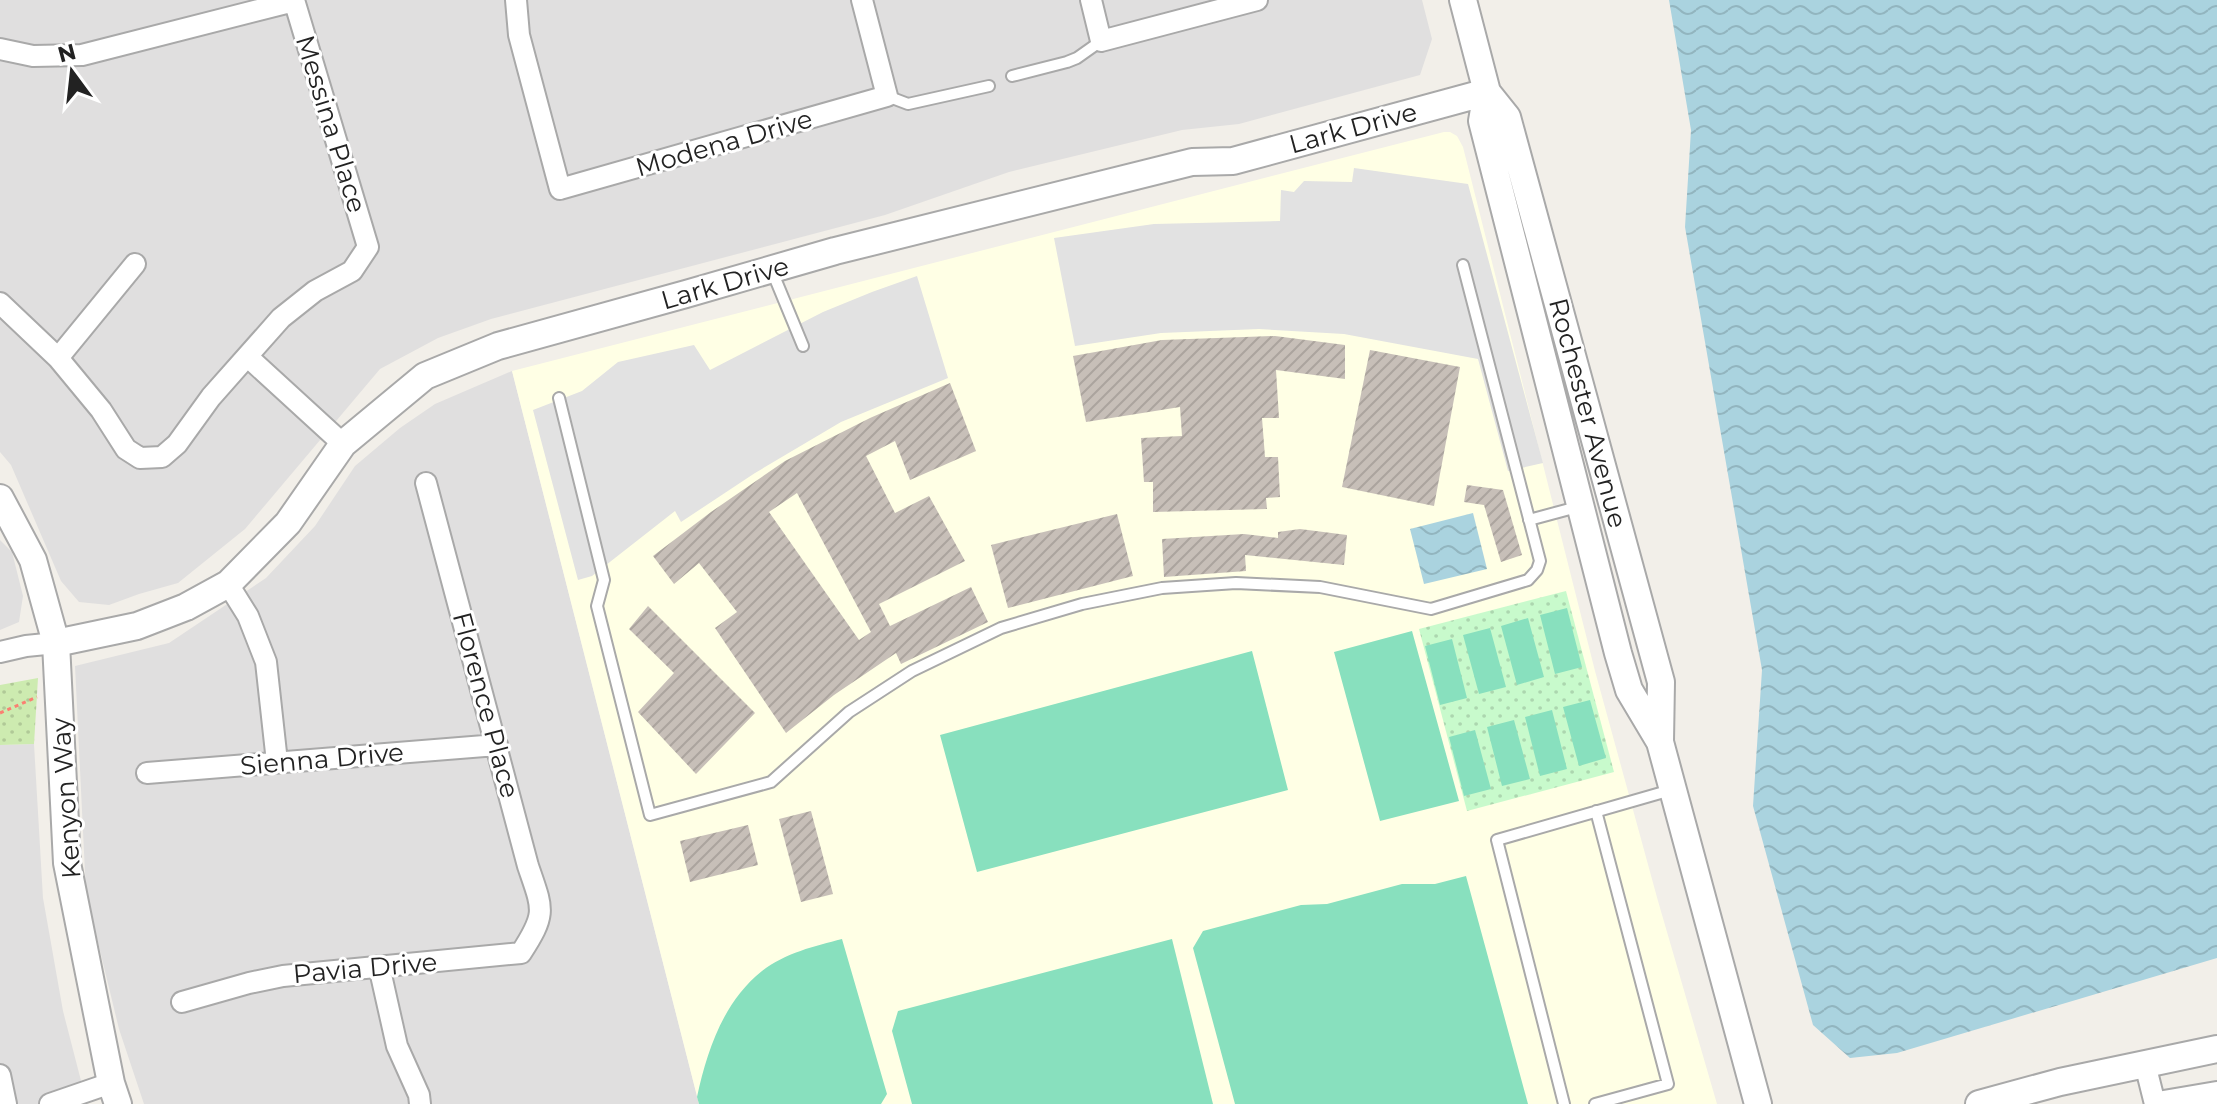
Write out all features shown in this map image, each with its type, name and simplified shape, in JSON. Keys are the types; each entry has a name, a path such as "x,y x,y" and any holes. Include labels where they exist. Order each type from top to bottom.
{"street":[{"name":"Modena Drive","path":"516,0 519,35 560,189 887,96"},
{"path":"862,0 887,96"},
{"path":"1091,0 1101,41 1257,0"},
{"name":"Rochester Avenue","path":"1463,0 1487,92 1507,117 1661,682 1660,742"},
{"path":"0,49 33,56 82,55 294,1"},
{"name":"Messina Place","path":"248,357 281,318 315,291 352,271 368,247 294,1"},
{"name":"Rochester Avenue","path":"1487,92 1482,121 1629,690 1660,742 1758,1104"},
{"name":"Lark Drive","path":"56,643 137,626 186,607 228,584 288,523 343,444 425,376 498,346 850,247 1192,162 1233,161 1487,92"},
{"path":"58,358 135,264"},
{"path":"0,303 58,358 101,410 126,449 140,458 162,457 177,444 211,397 248,357 343,444"},
{"name":"Florence Place","path":"426,483 528,866 542,908 538,928"},
{"name":"Kenyon Way","path":"0,498 33,560 56,643 67,863 114,1094"},
{"path":"228,584 248,616 266,662 277,762"},
{"path":"0,652 56,643"},
{"name":"Sienna Drive","path":"147,773 497,745"},
{"name":"Pavia Drive","path":"182,1002 283,976 521,953 538,928"},
{"path":"379,966 397,1046 420,1104"},
{"path":"1979,1104 2060,1082 2217,1049"},
{"path":"2145,1064 2155,1104"},
{"path":"0,1075 6,1104"},
{"path":"50,1104 114,1094"},
{"path":"2164,1104 2217,1095"}],"lane":[{"path":"1012,76 1067,62 1101,41"},
{"path":"887,96 908,104 989,86"},
{"path":"559,398 604,580 597,606 650,815 771,782 849,712 912,671 1001,628 1082,604 1151,590 1236,583 1320,587 1431,609 1528,580 1540,561 1463,265"},
{"path":"771,270 803,346"},
{"path":"1529,520 1581,506"},
{"path":"1564,1104 1497,840 1673,789"},
{"path":"1595,1104 1668,1084 1596,811"}],"path":[{"path":"0,713 42,695 58,693"}],"shaded area":[{"path":"0,0 1422,0 1432,39 1420,75 1239,124 1182,130 1009,172 885,215 491,319 438,338 380,369 245,529 178,583 109,605 79,602 61,581 11,465 0,452"},
{"path":"1444,132 1457,136 1463,147 1595,671 1717,1104 699,1104 512,371"},
{"path":"1354,168 1468,184 1543,463 1508,471 1478,359 1344,334 1259,329 1161,333 1075,346 1054,238 1154,224 1280,221 1281,190 1294,192 1304,181 1352,182"},
{"path":"917,276 948,378 841,422 681,522 675,511 592,576 578,580 533,410 582,391 618,362 694,345 710,370 823,312"},
{"path":"512,371 699,1104 144,1104 119,1029 86,893 75,666 169,643 266,578 315,526 355,466 400,428 435,404"},
{"path":"0,540 12,552 23,596 19,622 0,630"},
{"path":"34,744 43,898 63,1011 87,1104 0,1104 0,745"}],"green space":[{"path":"1566,591 1614,772 1467,811 1419,629"},
{"path":"1567,608 1582,667 1555,674 1540,615"},
{"path":"1528,618 1544,677 1517,685 1501,626"},
{"path":"1490,628 1506,687 1479,694 1463,635"},
{"path":"1412,631 1459,801 1380,821 1334,652"},
{"path":"1452,639 1467,698 1440,705 1425,646"},
{"path":"1252,651 1288,790 977,872 940,735"},
{"path":"38,678 34,744 0,745 0,685"},
{"path":"1590,700 1606,758 1579,766 1563,707"},
{"path":"1552,710 1567,769 1540,776 1525,717"},
{"path":"1514,720 1530,779 1502,786 1487,727"},
{"path":"1475,730 1491,789 1464,796 1449,737"},
{"path":"1466,876 1528,1104 1235,1104 1193,948 1203,931 1301,905 1327,904 1402,884 1435,884"},
{"path":"842,939 887,1094 881,1104 699,1104 697,1097 712,1045 727,1012 748,983 780,959"},
{"path":"1172,939 1213,1104 912,1104 892,1031 898,1011"}],"water":[{"path":"1669,0 2217,0 2217,958 1897,1053 1850,1058 1813,1025 1753,806 1762,670 1685,227 1691,130"},
{"path":"1473,513 1487,569 1424,584 1410,529"}],"building":[{"path":"1275,336 1345,345 1345,379 1276,370 1279,418 1262,418 1265,457 1278,457 1280,497 1266,498 1267,509 1153,512 1153,482 1144,482 1141,438 1182,436 1180,407 1086,422 1073,356 1162,340"},
{"path":"1370,350 1460,367 1434,506 1342,487"},
{"path":"950,383 976,451 910,480 895,441 866,456 895,513 929,496 965,561 879,604 890,626 971,587 988,622 901,664 896,653 834,695 786,733 715,628 737,612 699,563 674,584 653,556 785,461 870,418","holes":["797,493 871,632 859,640 769,512"]},
{"path":"1467,485 1503,490 1522,555 1501,562 1484,505 1464,502"},
{"path":"1117,514 1133,576 1008,608 991,545"},
{"path":"1300,529 1347,535 1344,565 1245,555 1246,571 1164,577 1162,539 1244,534 1278,538 1278,532"},
{"path":"648,606 755,713 696,774 638,712 674,673 629,629"},
{"path":"811,811 833,894 801,902 779,819"},
{"path":"748,825 758,865 690,882 680,841"}]}
